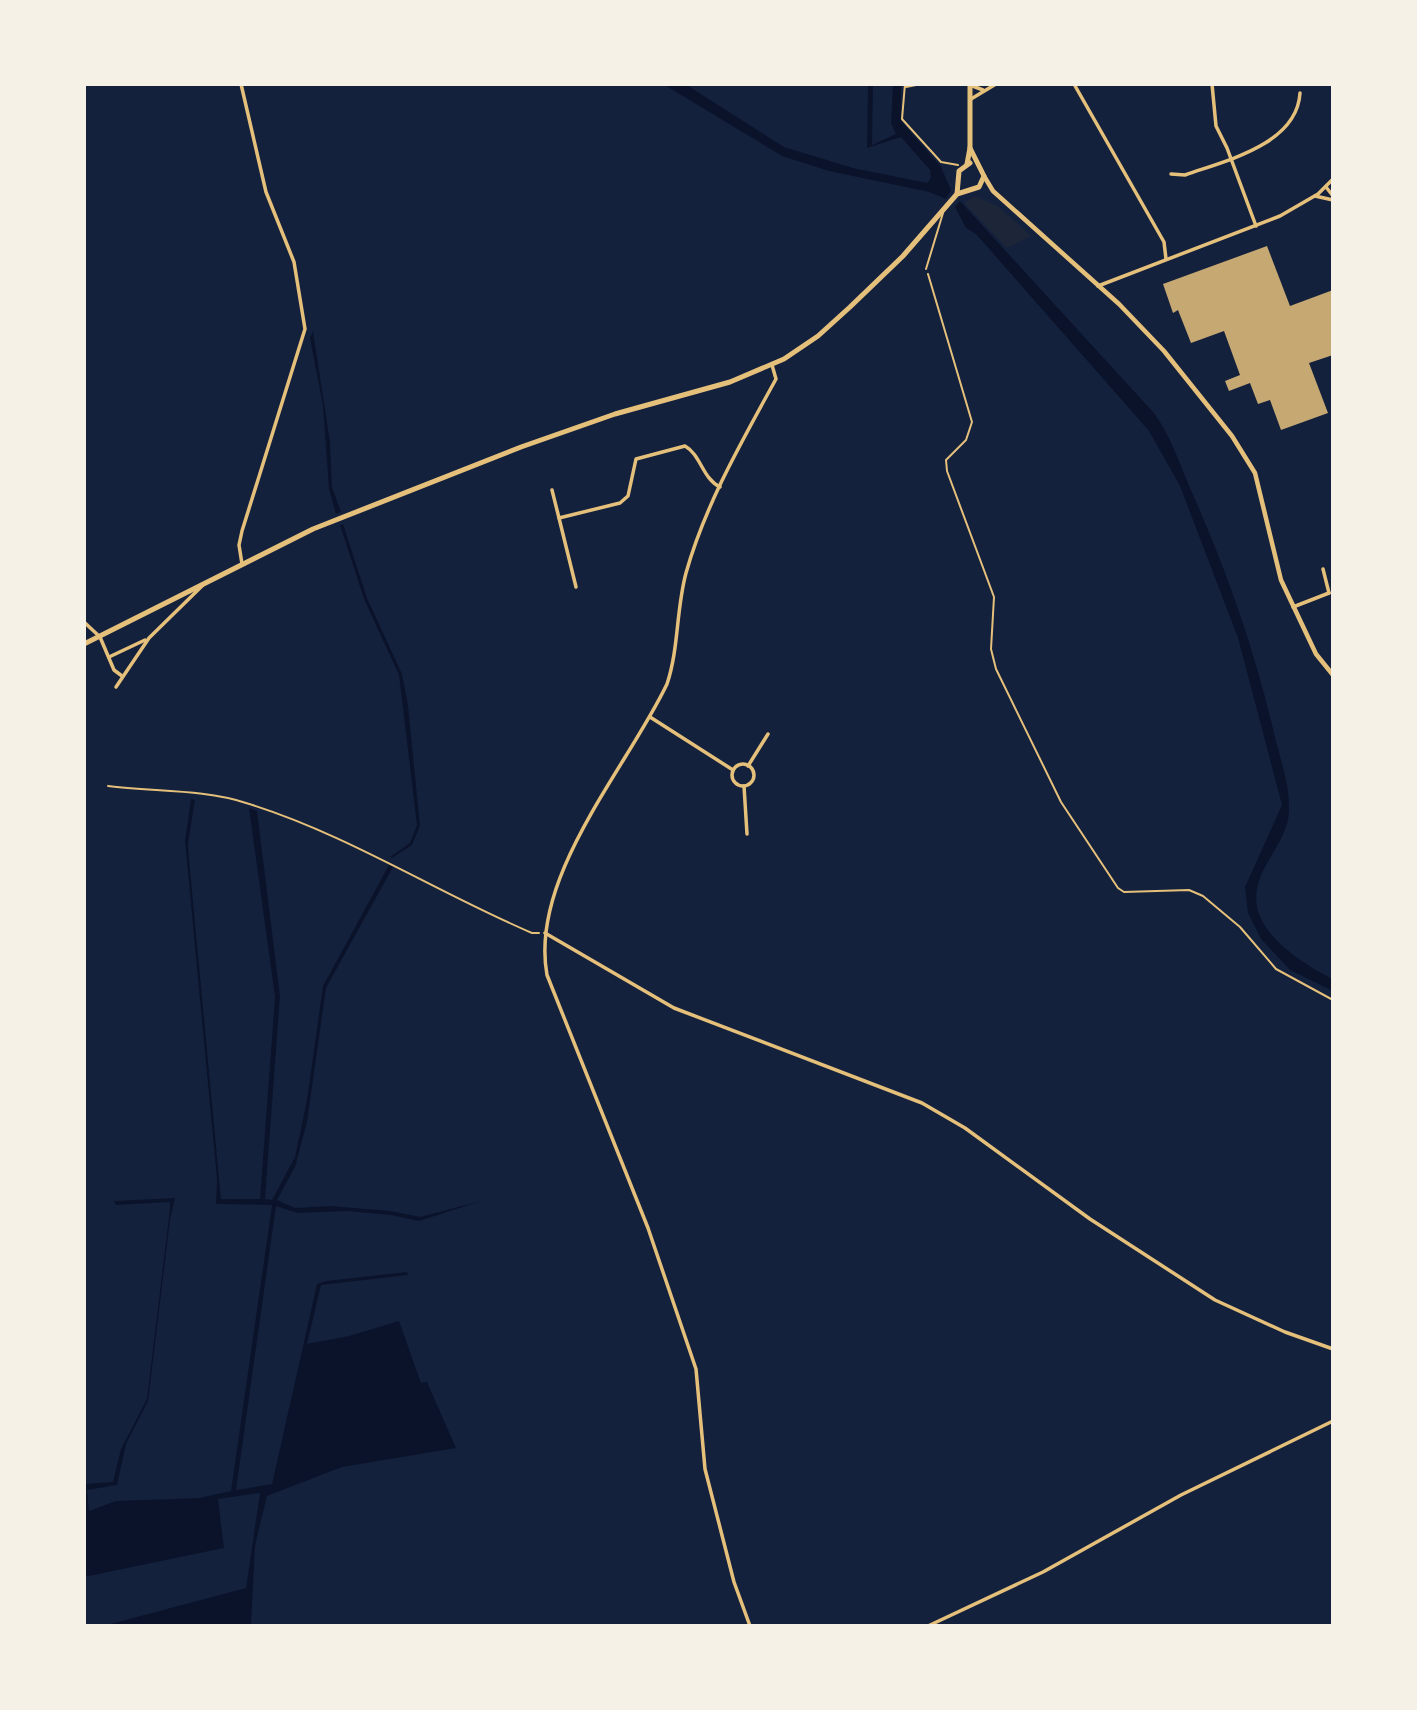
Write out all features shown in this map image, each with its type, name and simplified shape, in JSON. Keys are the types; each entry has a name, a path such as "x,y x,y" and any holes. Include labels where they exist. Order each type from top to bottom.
{"main road":[{"path":"957,194 979,187 984,176 971,148 970,84"},
{"path":"967,189 960,184 957,176 971,148"},
{"path":"964,166 978,165"},
{"path":"84,644 313,529 521,447 615,414 730,382 772,365 818,336 903,256 957,194 960,184"}],"street":[{"path":"241,84 266,192 294,262 305,329 242,531 239,551 242,564"},
{"path":"970,84 983,90"},
{"path":"970,99 996,84"},
{"path":"1074,84 1162,238 1166,259"},
{"path":"1212,84 1216,126 1256,226"},
{"path":"1171,174 1185,175 1231,158 1274,136 1297,107 1300,93"},
{"path":"984,176 993,191 1098,286 1164,351 1247,457 1255,473 1276,561 1293,607 1316,654 1333,676"},
{"path":"1098,286 1256,226 1315,196 1333,179"},
{"path":"979,187 993,191"},
{"path":"1325,187 1333,198"},
{"path":"1315,196 1333,198"},
{"path":"750,1626 734,1581 705,1469 696,1369 648,1228 549,982 543,950 545,933 571,853 584,825 650,717 672,668 686,574 720,487 776,379 772,365"},
{"path":"559,518 624,501 629,493 636,459 681,447 691,450 708,478 720,487"},
{"path":"552,490 576,587"},
{"path":"1293,607 1331,594 1323,569"},
{"path":"116,687 149,638 206,582"},
{"path":"84,622 100,636 114,670 122,676"},
{"path":"109,657 149,638"},
{"path":"650,717 733,770"},
{"path":"748,766 768,734"},
{"path":"744,786 733,779 733,770 738,765 748,766"},
{"path":"747,834 744,786 753,777 748,766"},
{"path":"545,933 674,1008 922,1103 965,1128 1100,1226 1216,1300 1250,1317 1333,1349"},
{"path":"928,1626 1043,1572 1181,1495 1333,1421"}],"lane":[{"path":"926,269 943,211"}],"path":[{"path":"921,84 905,86 902,119 942,162 964,166"},
{"path":"926,269 972,422 966,440 946,460 947,471 994,597 991,649 996,669 1061,802 1118,888 1125,892 1189,890 1203,896 1240,927 1276,969 1333,1000"},
{"path":"108,786 244,802 365,850 468,905 532,933 545,933"}],"shaded area":[{"path":"663,84 685,84 784,147 853,168 927,183 931,178 930,170 901,137 867,148 868,84 873,84 872,145 896,134 891,123 893,84 901,84 901,121 941,167 951,190 946,199 929,192 829,171 782,156"},
{"path":"975,196 999,207 1031,236 1007,248 964,203"},
{"path":"960,201 1153,412 1169,439 1216,548 1238,609 1258,670 1286,781 1289,801 1287,824 1262,873 1256,899 1259,914 1280,944 1301,961 1333,979 1333,991 1290,970 1261,939 1248,913 1245,887 1282,805 1238,638 1180,486 1149,431 976,234 966,228 955,207"},
{"path":"313,331 330,442 332,487 341,512 336,514 329,489 323,406 310,338"},
{"path":"343,524 367,598 402,674 408,705 420,826 412,845 392,858 390,857 410,843 417,825 399,675 364,599 340,525"},
{"path":"191,799 195,800 188,843 189,859 221,1199 260,1199 275,997 249,808 257,811 280,996 265,1199 272,1200 295,1157 307,1100 323,986 389,865 393,867 326,988 307,1122 295,1167 277,1200 295,1208 330,1206 391,1211 420,1217 481,1201 419,1221 347,1211 297,1213 276,1206 236,1490 272,1484 317,1284 326,1281 407,1272 408,1275 321,1285 307,1344 349,1336 399,1321 421,1383 427,1382 456,1448 342,1467 267,1496 255,1546 251,1626 103,1626 246,1588 260,1493 218,1499 224,1548 84,1577 84,1484 113,1482 121,1449 147,1399 170,1209 170,1202 116,1205 114,1201 175,1198 148,1401 126,1444 117,1485 87,1490 89,1511 116,1501 199,1498 231,1491 272,1205 216,1204 217,1179 185,841"}],"building":[{"path":"1267,246 1290,306 1333,290 1333,355 1309,363 1328,413 1281,430 1270,400 1258,404 1250,383 1229,391 1225,381 1240,375 1224,331 1191,343 1178,310 1173,313 1163,284"}]}
